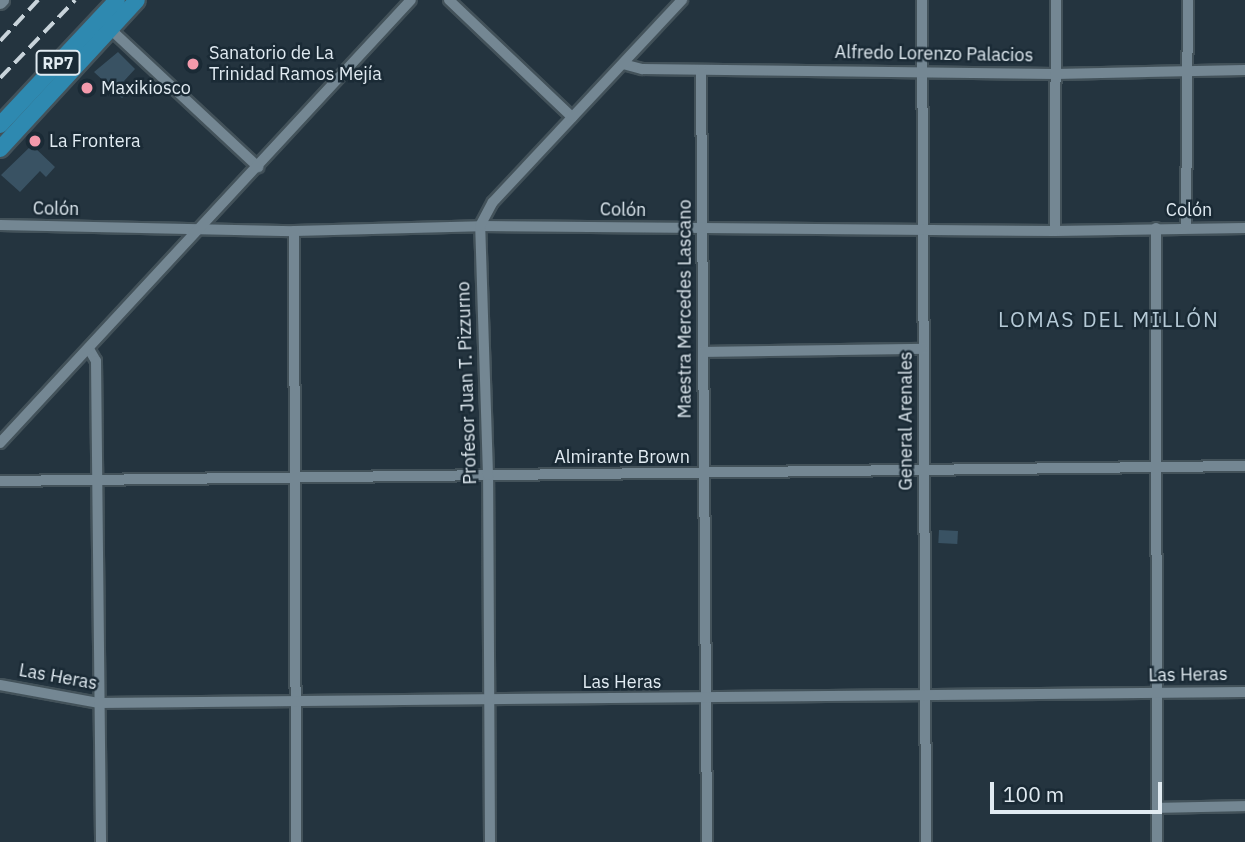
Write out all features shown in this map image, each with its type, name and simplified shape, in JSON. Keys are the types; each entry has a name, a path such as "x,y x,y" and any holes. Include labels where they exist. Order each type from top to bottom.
{"main road":[{"name":"RP7","path":"0,149 105,24 117,0"},
{"name":"RP7","path":"0,125 105,24 137,0"}],"street":[{"path":"0,443 202,229 411,0"},
{"path":"449,0 572,117"},
{"path":"480,226 493,202 682,0"},
{"name":"General Arenales","path":"922,0 926,842"},
{"path":"1055,231 1056,0"},
{"path":"1186,227 1188,0"},
{"path":"105,24 258,167"},
{"name":"Alfredo Lorenzo Palacios","path":"623,64 642,69 922,70 1055,74 1245,69"},
{"name":"Maestra Mercedes Lascano","path":"701,70 707,842"},
{"name":"Colón","path":"0,225 294,230 480,226 1055,231 1245,228"},
{"name":"Profesor Juan T. Pizzurno","path":"480,226 488,475 490,842"},
{"path":"1156,228 1157,842"},
{"path":"294,230 296,842"},
{"path":"89,349 96,361 99,480 101,842"},
{"path":"704,352 923,349"},
{"name":"Almirante Brown","path":"0,481 1245,466"},
{"name":"Las Heras","path":"0,685 99,703 705,700 1245,692"},
{"path":"1157,808 1245,806"}],"building":[{"path":"118,52 135,69 124,81 132,88 122,98 94,72"},
{"path":"32,145 55,167 46,177 40,171 20,192 1,175"},
{"path":"939,530 958,531 957,544 938,543"}],"railway":[{"path":"0,41 38,0"},
{"path":"0,78 75,0"}],"place":[{"name":"Sanatorio de La Trinidad Ramos Mejía","path":"193,64"},
{"name":"Maxikiosco","path":"87,88"},
{"name":"La Frontera","path":"35,141"}],"district":[{"name":"LOMAS DEL MILLÓN","path":"1109,319"}]}
